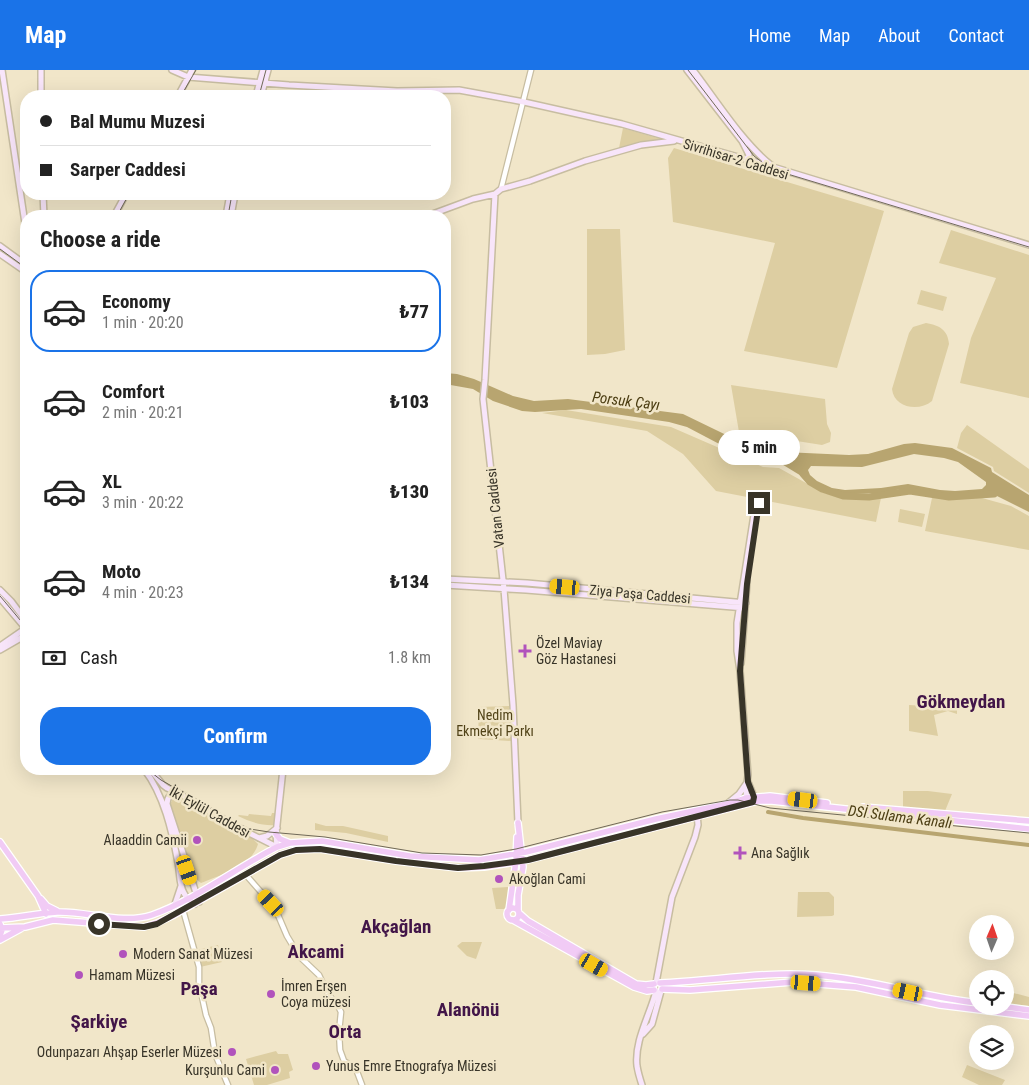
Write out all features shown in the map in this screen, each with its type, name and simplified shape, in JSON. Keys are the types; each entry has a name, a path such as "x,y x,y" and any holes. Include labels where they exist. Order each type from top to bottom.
{"main road":[{"path":"2,70 20,190"},
{"path":"41,70 41,90"},
{"path":"172,70 188,77 382,90"},
{"path":"181,90 192,70"},
{"path":"262,90 264,70"},
{"path":"259,90 268,70"},
{"path":"687,70 742,141 749,155 747,160"},
{"path":"693,70 755,150 773,167"},
{"path":"451,90 524,102 622,124 677,140"},
{"path":"444,210 495,194 501,189 530,181 585,161 641,145 677,140"},
{"name":"Sivrihisar-2 Caddesi","path":"677,140 773,167 1029,247"},
{"name":"Sivrihisar-2 Caddesi","path":"677,140 1029,247"},
{"name":"Vatan Caddesi","path":"495,194 483,399 504,589 513,706 518,823"},
{"path":"0,246 20,264"},
{"path":"0,254 20,265"},
{"path":"751,801 737,651 737,622 747,584 758,503"},
{"name":"Ziya Paşa Caddesi","path":"451,579 502,582 743,605"},
{"name":"Ziya Paşa Caddesi","path":"451,585 743,605"},
{"path":"0,590 12,601 20,612"},
{"path":"0,598 20,622"},
{"path":"0,646 20,633"},
{"path":"0,650 20,638"},
{"name":"İki Eylül Caddesi","path":"148,775 161,799 171,834 182,891 187,898"},
{"name":"İki Eylül Caddesi","path":"154,775 162,785 259,838 278,851"},
{"path":"278,851 277,831 282,775"},
{"path":"746,798 748,782"},
{"path":"727,804 739,794 748,782"},
{"path":"181,794 172,794 168,797 167,804 196,893 197,903"},
{"path":"0,919 59,912 139,918 153,915 278,851 320,849 396,861 465,868 698,817 770,796 852,806 1029,821"},
{"path":"277,831 280,839 290,843 322,841 410,856 479,860 519,857 746,798 751,801 772,801 1029,829"},
{"path":"642,1085 637,1068 637,1056 641,1037 652,1024 662,967 662,950 672,897 695,837 698,817 696,810"},
{"path":"518,823 519,857 507,914 508,917 634,987 647,990 658,987 780,975 814,975 857,981 942,999 969,1002"},
{"path":"259,838 277,831"},
{"path":"0,842 38,896 47,906 59,912"},
{"path":"0,940 25,927 53,920 144,927 157,924 257,868 290,843"},
{"path":"513,920 517,919 519,912 518,894 523,867 519,857"},
{"path":"175,904 181,883"},
{"path":"38,896 44,913 53,920"},
{"path":"31,916 39,908 38,896"},
{"path":"187,898 197,903"},
{"path":"509,910 512,908 519,912 528,921 636,984 690,990 793,982 856,987 940,1006 1029,1016"},
{"path":"0,936 0,925 7,919"},
{"path":"0,925 25,927"},
{"path":"1014,1008 1029,1010"}],"street":[{"path":"501,189 532,70"},
{"path":"246,874 275,908 287,936 299,956 319,975 328,994 338,1006 341,1012 340,1050 344,1061 356,1069 362,1085"},
{"path":"183,910 197,960 199,983 211,1028 215,1054 228,1085"}],"green space":[{"path":"623,128 661,139 619,148"},
{"path":"674,148 884,211 837,368 744,351 775,243 673,222 668,158"},
{"path":"587,229 620,229 625,350 587,355"},
{"path":"951,230 1029,255 1029,398 960,383 971,338 996,278 939,263"},
{"path":"921,290 947,297 943,311 917,304"},
{"path":"926,323 942,329 947,335 949,344 932,401 921,406 908,406 897,400 892,389 909,333 913,327"},
{"path":"731,385 825,399 827,424 831,433 830,442 822,445 739,432"},
{"path":"566,410 671,427 763,467 779,468 824,493 851,498 881,498 876,522 716,491 683,454 647,431 542,413"},
{"path":"967,425 1029,469 1029,493 994,471 993,467 957,448 961,433"},
{"path":"932,498 982,498 1011,506 1029,516 1029,550 925,531"},
{"path":"900,509 925,514 922,527 898,522"},
{"path":"909,705 957,708 957,714 948,711 934,715 938,736 909,731"},
{"name":"Nedim Ekmekçi Parkı","path":"509,706 512,741 478,739 479,707"},
{"path":"903,791 928,791 952,794 945,811 903,807"},
{"path":"177,796 251,837 258,844 255,852 234,869 201,883 196,879 176,830 169,807 173,798"},
{"path":"272,813 276,813 276,825 257,823 238,816 248,816 249,814 271,816"},
{"path":"315,823 326,826 343,826 388,836 388,842 346,833 315,830"},
{"path":"508,887 507,906 504,909 496,909 492,888"},
{"path":"798,892 829,892 834,897 834,915 797,917"},
{"path":"462,942 482,942 476,959 467,956 457,946"},
{"path":"218,945 222,962 200,967 197,950"},
{"path":"1014,993 1029,997 1029,1006 1014,1004"},
{"path":"276,1051 278,1054 288,1054 293,1070 289,1072 290,1078 267,1085 254,1085 246,1059"},
{"path":"967,1065 969,1066 969,1070 980,1070 1005,1080 1002,1085 979,1085 962,1077"}],"shaded area":[{"path":"451,374 474,379 513,396 534,401 568,399 683,414 761,451 849,455 868,454 904,444 915,443 952,448 991,468 992,472 1029,495 1029,512 997,496 981,494 941,495 913,489 901,489 882,493 836,493 821,488 780,463 760,462 744,457 687,427 669,422 581,409 522,411 493,401 473,389 451,385","holes":["914,454 958,462 986,482 986,485 982,489 955,491 908,484 845,490 832,488 817,481 810,475 808,470 811,466 862,467"]}],"waterway":[{"name":"Porsuk Çayı","path":"803,474 810,482 822,489 843,496 869,497 910,491 949,497 994,494"},
{"name":"DSİ Sulama Kanalı","path":"768,812 803,818 1029,845"}],"tram line":[{"path":"184,90 196,70"},
{"path":"261,90 266,70"},
{"path":"688,70 754,156 771,169 1029,247"},
{"path":"120,210 126,200"},
{"path":"229,210 231,200"},
{"path":"0,249 20,264"},
{"path":"0,596 20,620"},
{"path":"155,775 250,829 325,837 422,853 481,855 516,849 662,812 730,800 738,800 770,808 1029,833"}],"place":[{"name":"Özel Maviay Göz Hastanesi","path":"525,651"},
{"name":"Alaaddin Camii","path":"197,840"},
{"name":"Ana Sağlık","path":"740,853"},
{"name":"Akoğlan Cami","path":"499,879"},
{"name":"Modern Sanat Müzesi","path":"123,954"},
{"name":"Hamam Müzesi","path":"79,975"},
{"name":"İmren Erşen Coya müzesi","path":"271,994"},
{"name":"Odunpazarı Ahşap Eserler Müzesi","path":"232,1052"},
{"name":"Yunus Emre Etnografya Müzesi","path":"316,1066"},
{"name":"Kurşunlu Cami","path":"275,1070"}],"district":[{"name":"Gökmeydan","path":"961,701"},
{"name":"Akçağlan","path":"396,926"},
{"name":"Akcami","path":"316,951"},
{"name":"Paşa","path":"199,988"},
{"name":"Alanönü","path":"468,1009"},
{"name":"Şarkiye","path":"99,1021"},
{"name":"Orta","path":"345,1031"}],"route":[{"path":"99,924 144,927 157,924 280,855 296,850 320,849 396,861 465,868 528,860 753,802 754,797 748,782 740,671 744,608 759,503"}]}
